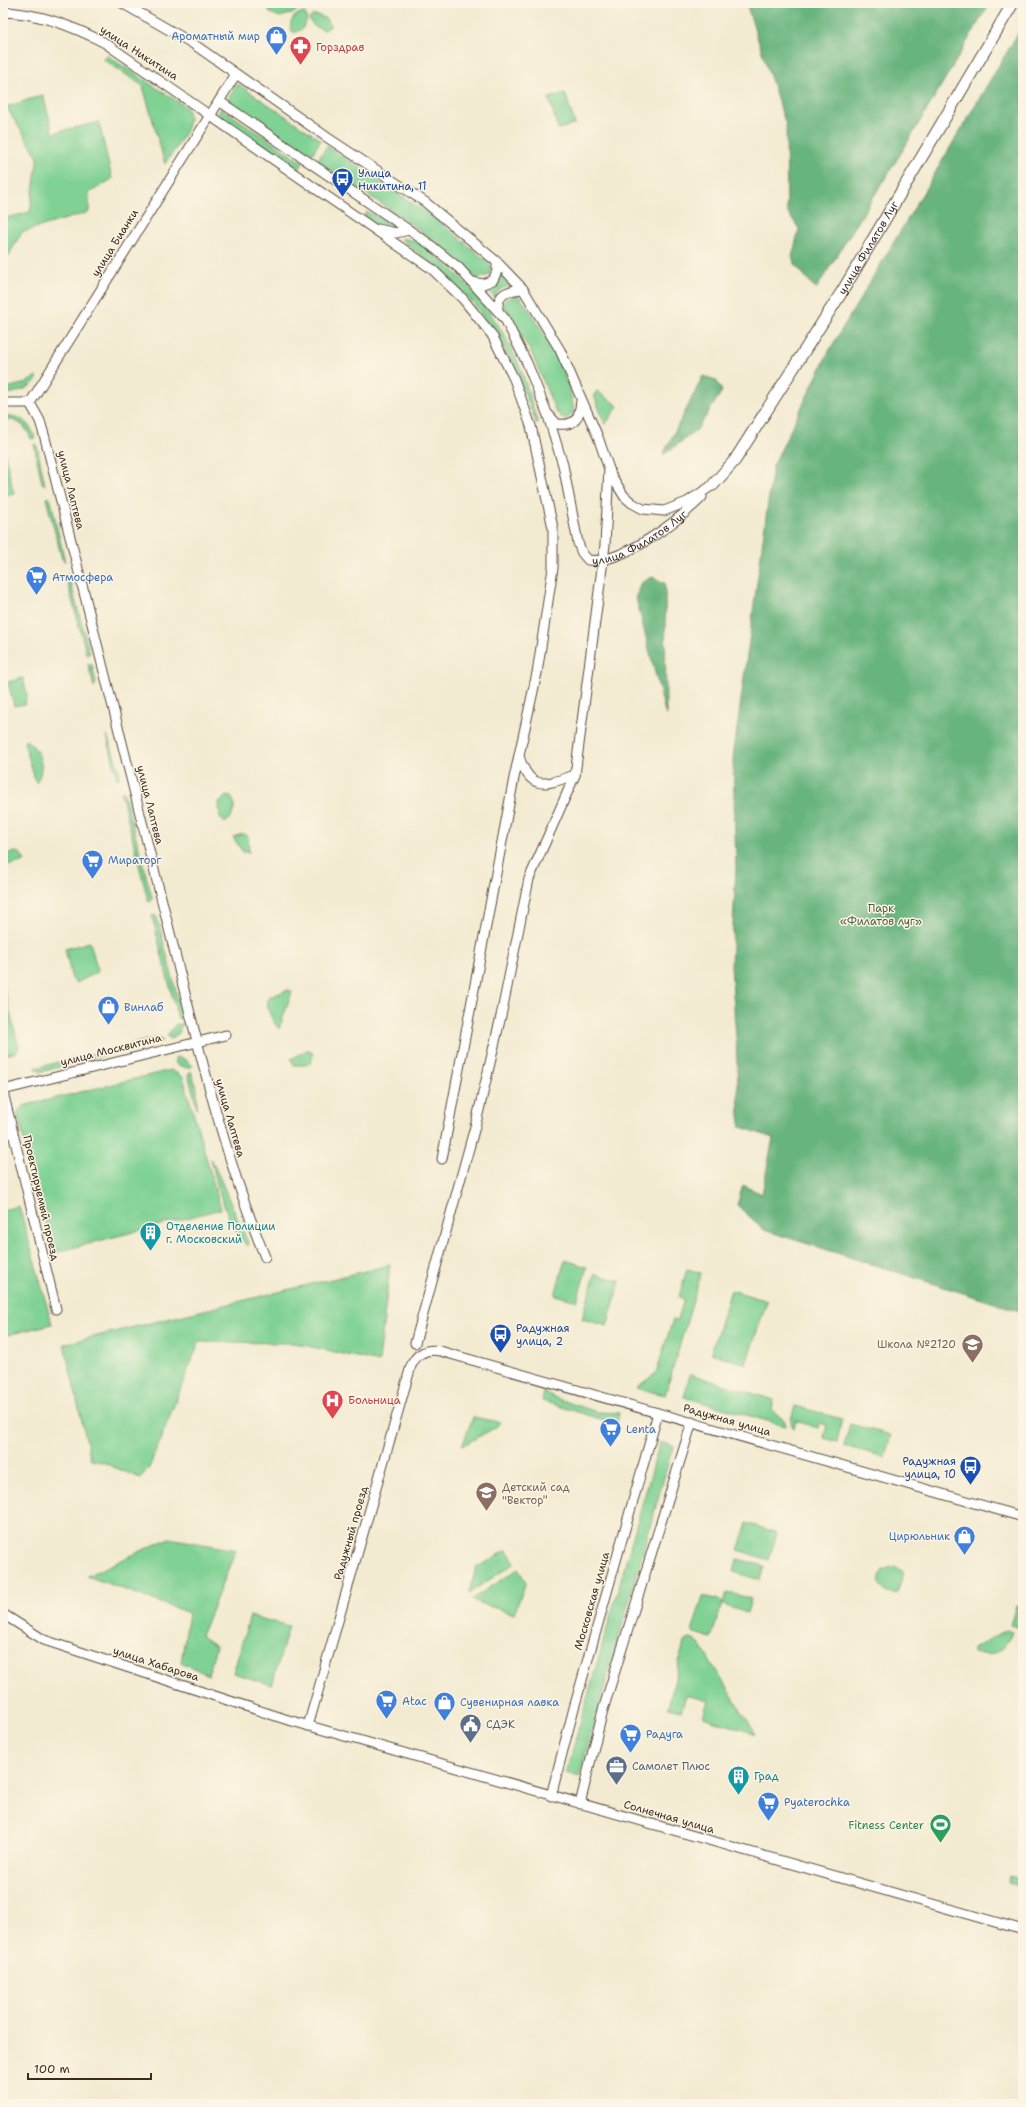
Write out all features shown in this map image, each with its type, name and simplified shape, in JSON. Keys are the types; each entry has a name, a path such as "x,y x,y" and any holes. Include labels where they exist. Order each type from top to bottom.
{"street":[{"name":"улица Филатов Луг","path":"122,3 166,27 328,138 425,202 497,262 523,289 560,350 598,437 609,469 617,486 624,496 642,509 664,511 687,502 713,485"},
{"name":"улица Филатов Луг","path":"548,413 563,465 578,543 582,553 588,560 606,561 659,533 688,511 735,460 844,290 1013,3"},
{"name":"улица Никитина","path":"3,12 43,17 84,32 105,43 432,269 463,299 492,335 514,379 531,426 553,528 553,568 537,673 519,756 442,1159"},
{"name":"улица Бианки","path":"30,403 236,74"},
{"path":"219,101 409,230 459,268 505,319 527,363 548,413 557,424 568,425 575,420 580,414 581,400"},
{"path":"369,226 382,231 396,233 409,230"},
{"path":"472,282 483,284 494,280 497,272 497,262"},
{"path":"498,312 498,304 502,295 510,290 523,289"},
{"path":"3,403 30,403"},
{"name":"улица Лаптева","path":"30,403 40,421 49,452 164,906 196,1042 226,1152 265,1257"},
{"path":"415,1343 476,1123 501,1016 529,879 575,775 605,545 609,469"},
{"path":"519,756 524,772 532,780 543,784 575,775"},
{"name":"улица Москвитина","path":"3,1091 226,1035"},
{"name":"Проектируемый проезд","path":"3,1091 56,1309"},
{"name":"Радужная улица","path":"424,1352 431,1350 440,1351 1023,1517"},
{"name":"Радужный проезд","path":"308,1726 409,1373 414,1359 424,1352"},
{"name":"Московская улица","path":"551,1796 574,1708 658,1413"},
{"path":"580,1804 604,1710 692,1422"},
{"name":"улица Хабарова","path":"3,1614 44,1640 308,1726"},
{"name":"Солнечная улица","path":"308,1726 1023,1930"}],"green space":[{"path":"269,3 301,3 294,13 280,17 270,13 268,8"},
{"path":"746,3 990,3 906,145 816,289 797,267 792,257 799,229 787,211 786,125"},
{"path":"300,13 305,13 307,20 302,29 294,33 291,30 291,22 295,16"},
{"path":"313,15 327,20 330,27 324,30 314,26 309,19"},
{"name":"Парк «Филатов луг»","path":"1023,25 1023,1312 764,1230 737,1205 743,1185 762,1194 773,1138 741,1127 739,1116 731,965 736,868 733,758 773,466 829,351"},
{"path":"106,55 186,107 189,114 187,129 165,164 143,86 103,59"},
{"path":"238,84 321,140 311,156 227,100"},
{"path":"565,93 575,124 558,129 549,98"},
{"path":"43,95 53,133 99,122 112,179 89,193 89,212 22,232 3,265 3,219 30,212 38,157 6,107"},
{"path":"221,108 303,163 298,170 217,115"},
{"path":"327,146 439,221 490,264 491,268 489,275 477,279 440,246 420,231 317,161"},
{"path":"367,212 393,224 396,227 378,226 364,216"},
{"path":"401,239 416,241 428,250 463,280 486,307 514,353 538,423 536,423 515,369 496,334 474,304 445,274"},
{"path":"502,274 512,286 501,289 495,298 486,287 496,285"},
{"path":"515,295 519,296 537,322 561,366 567,381 574,412 567,419 561,417 556,412 532,354 503,304 505,300"},
{"path":"36,376 38,378 27,388 3,395 3,389 26,383"},
{"path":"703,376 716,380 722,391 697,430 663,455"},
{"path":"597,391 618,406 605,425 594,395"},
{"path":"3,415 14,416 24,421 31,428 35,438 31,439 27,430 21,424 13,420 3,419"},
{"path":"34,444 37,446 45,485 42,483"},
{"path":"4,451 14,494 3,497 3,452"},
{"path":"49,497 65,562 62,559 46,498"},
{"path":"68,574 90,653 87,656 66,577"},
{"path":"652,577 665,583 666,716 636,598 640,584"},
{"path":"88,664 92,664 96,683 94,687"},
{"path":"23,678 27,694 25,704 14,706 8,682"},
{"path":"107,736 120,771 119,778 117,778"},
{"path":"26,740 35,749 40,760 41,771 36,783 24,742"},
{"path":"121,792 124,792 152,898 151,902 148,901"},
{"path":"226,796 231,797 233,800 234,811 225,823 220,817 219,803"},
{"path":"243,834 248,837 249,852 243,852 233,837"},
{"path":"15,852 20,853 25,861 3,867 3,855"},
{"path":"154,915 157,917 181,1011 182,1017 178,1019 152,916"},
{"path":"90,942 98,972 76,983 72,979 65,949"},
{"path":"3,984 19,1048 16,1052 3,1056"},
{"path":"288,990 292,992 279,1029 268,1009 268,1001 269,997"},
{"path":"182,1023 179,1033 170,1039 167,1036 175,1025"},
{"path":"160,1037 163,1041 40,1072 35,1068"},
{"path":"307,1050 310,1050 313,1054 311,1063 305,1065 294,1065 291,1059"},
{"path":"176,1057 186,1060 192,1066 187,1068 176,1064"},
{"path":"171,1070 183,1077 221,1209 53,1253 17,1113 23,1106"},
{"path":"191,1071 197,1089 197,1108 188,1074"},
{"path":"211,1159 248,1242 247,1246 228,1216"},
{"path":"19,1206 52,1324 3,1336 3,1210"},
{"path":"565,1260 587,1267 577,1301 555,1295"},
{"path":"390,1265 379,1362 294,1343 199,1342 149,1468 140,1478 102,1462 91,1460 64,1344"},
{"path":"687,1269 701,1273 665,1395 636,1388 656,1373 673,1319 678,1320 684,1299 679,1297"},
{"path":"595,1274 620,1281 607,1326 582,1319"},
{"path":"731,1290 767,1301 746,1364 711,1353"},
{"path":"690,1374 774,1400 772,1410 785,1421 785,1426 684,1397"},
{"path":"544,1392 558,1399 597,1412 619,1413 617,1424 542,1401"},
{"path":"795,1406 842,1419 837,1442 824,1438 827,1425 819,1423 818,1428 796,1421 794,1428 791,1421"},
{"path":"473,1417 500,1422 496,1427 462,1446"},
{"path":"850,1424 891,1435 885,1457 844,1446"},
{"path":"660,1442 673,1446 579,1777 566,1773"},
{"path":"747,1523 777,1533 769,1560 738,1550"},
{"path":"169,1538 236,1550 201,1636 216,1646 208,1675 181,1662 189,1613 87,1576"},
{"path":"507,1550 515,1563 469,1593 476,1568"},
{"path":"737,1559 764,1566 760,1580 734,1572"},
{"path":"894,1566 904,1572 897,1593 887,1592 881,1587 880,1584 883,1570"},
{"path":"518,1569 526,1582 514,1614 471,1600"},
{"path":"727,1592 751,1599 747,1613 723,1605"},
{"path":"703,1596 723,1601 711,1638 692,1632"},
{"path":"1016,1606 1023,1608 1023,1629 1010,1625"},
{"path":"250,1616 289,1626 272,1685 233,1673"},
{"path":"1006,1630 1012,1632 1006,1644 1002,1648 992,1653 973,1653 973,1649"},
{"path":"688,1639 694,1640 700,1645 756,1734 703,1717 708,1701 686,1695 681,1711 668,1708 684,1642"},
{"path":"1010,1876 1023,1880 1023,1887 1008,1883"}],"place":[{"name":"Ароматный мир","path":"276,56"},
{"name":"Горздрав","path":"301,66"},
{"name":"Улица Никитина, 11","path":"343,198"},
{"name":"Атмосфера","path":"36,596"},
{"name":"Мираторг","path":"93,880"},
{"name":"Винлаб","path":"108,1026"},
{"name":"Отделение Полиции г. Московский","path":"150,1252"},
{"name":"Радужная улица, 2","path":"501,1354"},
{"name":"Школа №2120","path":"972,1364"},
{"name":"Больница","path":"332,1420"},
{"name":"Lenta","path":"611,1448"},
{"name":"Радужная улица, 10","path":"971,1486"},
{"name":"Детский сад \"Вектор\"","path":"487,1512"},
{"name":"Цирюльник","path":"965,1556"},
{"name":"Atac","path":"386,1720"},
{"name":"Сувенирная лавка","path":"444,1722"},
{"name":"СДЭК","path":"471,1744"},
{"name":"Радуга","path":"630,1754"},
{"name":"Самолет Плюс","path":"617,1786"},
{"name":"Град","path":"738,1796"},
{"name":"Pyaterochka","path":"768,1822"},
{"name":"Fitness Center","path":"940,1844"}]}
